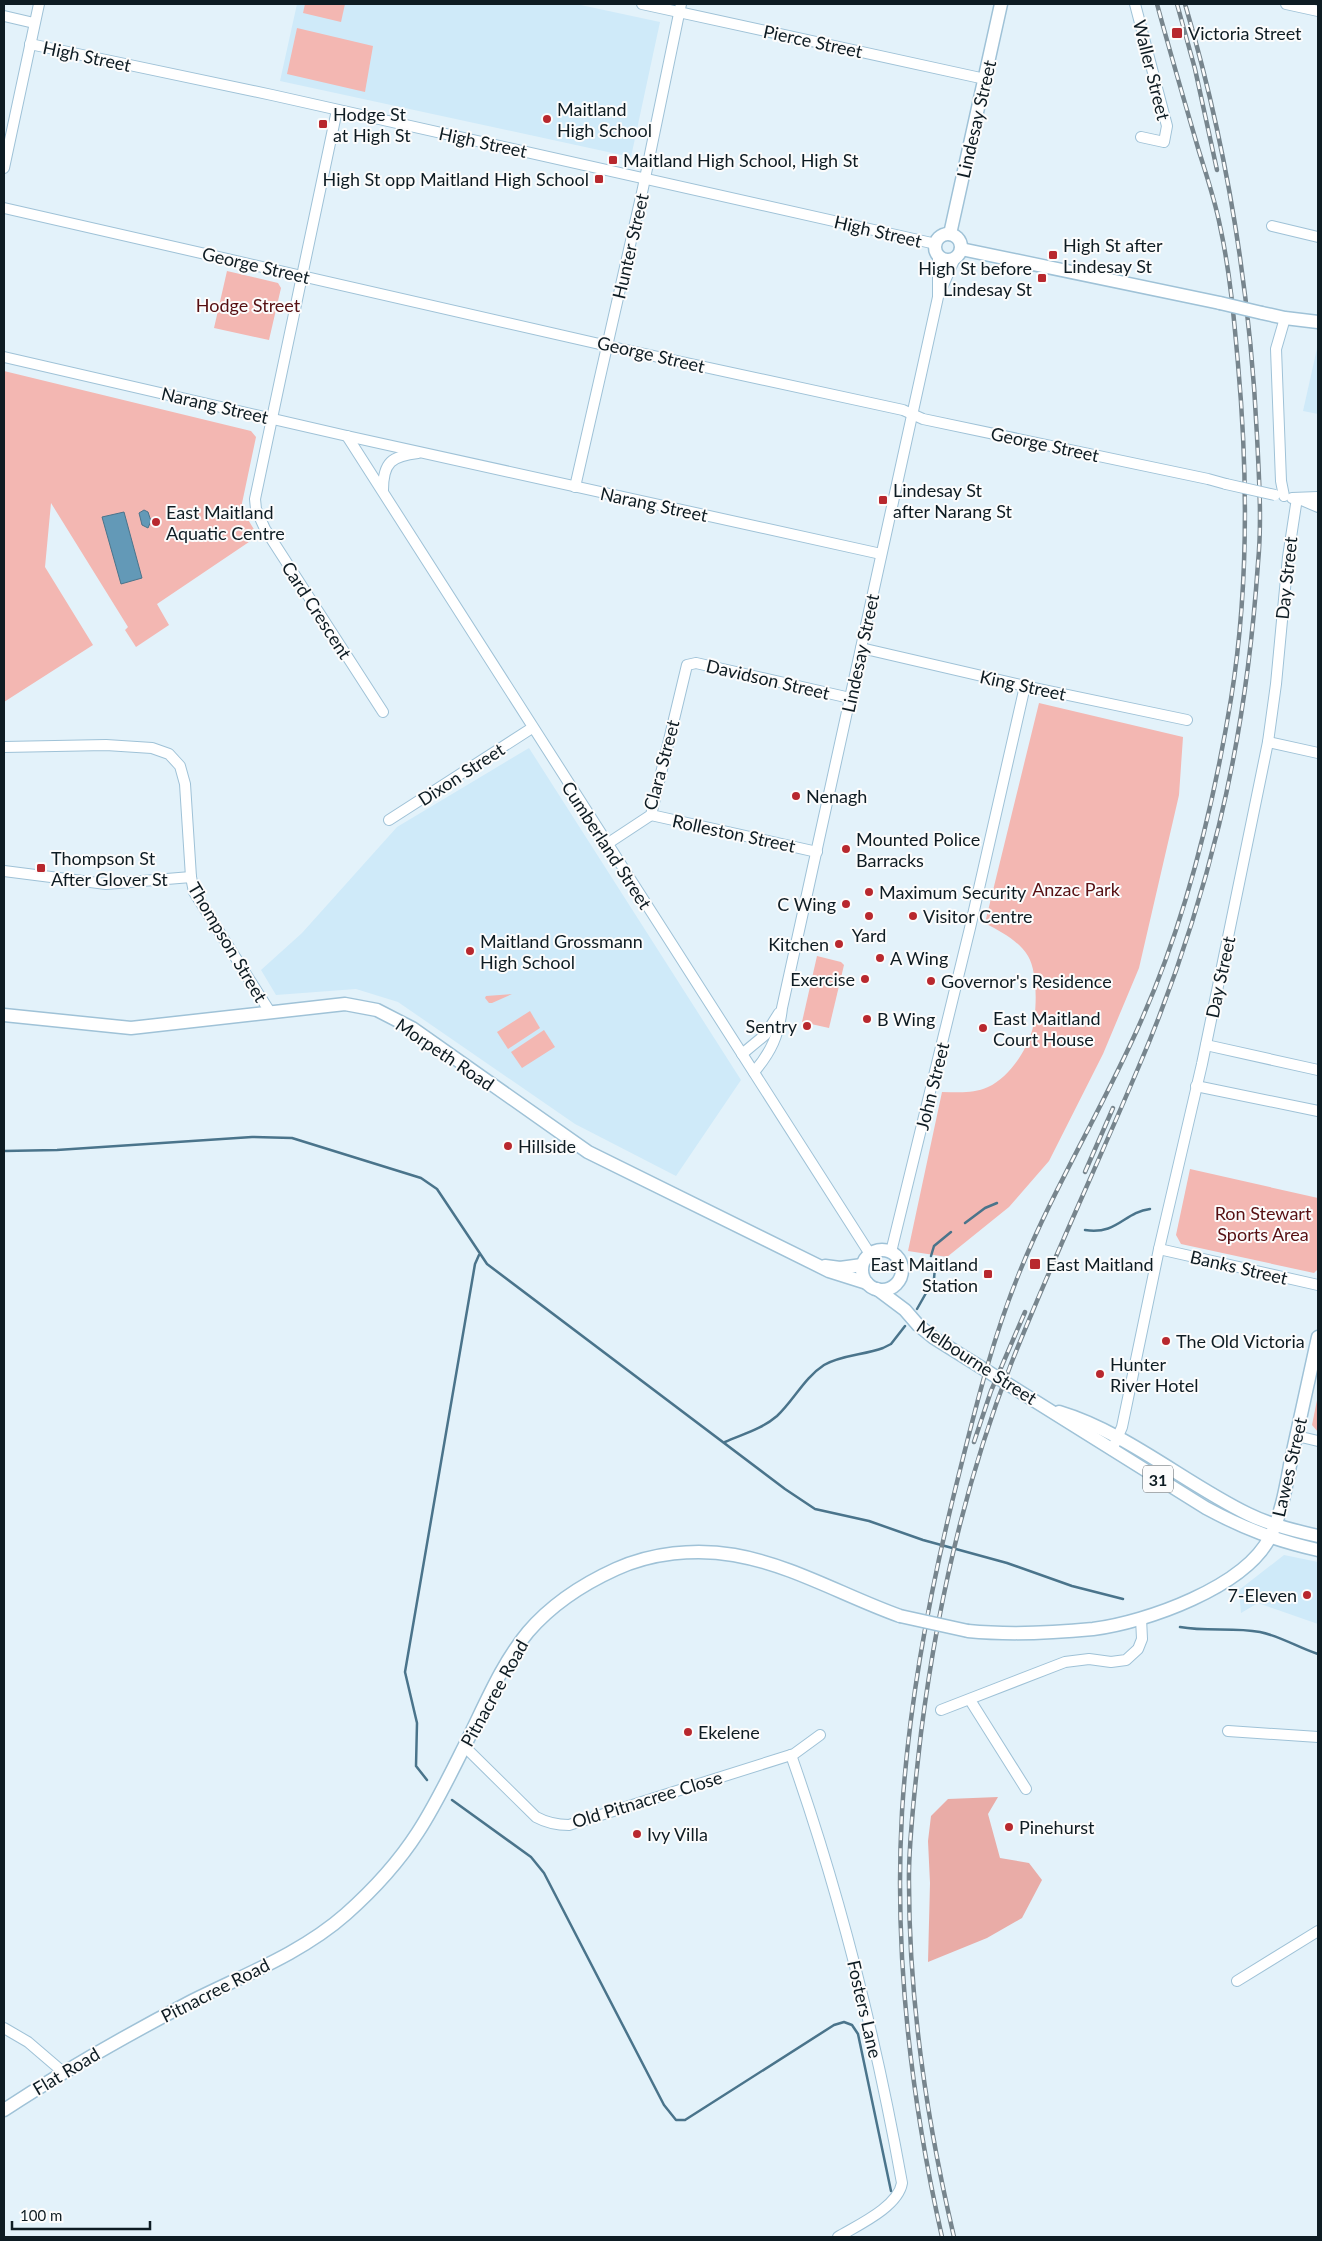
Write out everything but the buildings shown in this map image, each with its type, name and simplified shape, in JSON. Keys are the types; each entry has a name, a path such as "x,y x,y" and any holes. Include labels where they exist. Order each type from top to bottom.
{"main road":[{"name":"Lindesay Street","path":"950,234 1001,4"},
{"path":"958,254 958,238 950,234 941,236 937,249 946,260 958,254 1220,303 1285,318 1318,322"},
{"path":"1285,318 1303,327 1318,330"},
{"name":"Morpeth Road","path":"4,1015 131,1028 345,1004 377,1010 412,1028 588,1152 842,1277 872,1286"},
{"path":"881,1250 891,1252 900,1262 902,1275 898,1282 890,1288 872,1286 862,1274 862,1265 870,1254 881,1250"},
{"name":"Morpeth Road","path":"815,1264 840,1268 862,1265"},
{"name":"Melbourne Street","path":"902,1275 901,1293 905,1310"},
{"name":"Melbourne Street","path":"872,1286 905,1310 930,1335 1052,1410 1071,1425 1114,1444 1250,1515 1318,1536"},
{"name":"Lawes Street","path":"1269,1538 1275,1524 1297,1436 1318,1337"},
{"name":"Melbourne Street","path":"1114,1444 1215,1512 1247,1530 1269,1538 1318,1550"},
{"name":"Pitnacree Road","path":"129,2034 301,1946 344,1916 384,1877 418,1832 501,1674 528,1632 557,1604 590,1581 628,1564 665,1554 699,1552 732,1554 772,1564 900,1616 968,1631 1029,1633 1095,1628 1141,1618 1192,1599 1218,1586 1252,1562 1269,1538"},
{"name":"Flat Road","path":"4,2110 63,2072 129,2034"}],"street":[{"path":"4,168 6,141 40,4"},
{"name":"Pierce Street","path":"642,4 680,8 985,79"},
{"name":"Waller Street","path":"1135,4 1167,126 1164,142 1141,137"},
{"path":"1286,4 1318,11"},
{"name":"Hunter Street","path":"575,487 645,178 680,8"},
{"path":"4,16 34,23"},
{"name":"High Street","path":"30,44 645,178 937,249"},
{"path":"270,418 337,110"},
{"name":"George Street","path":"4,208 903,410 923,419 1280,496 1298,498 1318,497"},
{"path":"1272,226 1318,237"},
{"name":"Lindesay Street","path":"937,249 938,297"},
{"name":"Lindesay Street","path":"754,1072 775,1042 938,297 958,254"},
{"path":"1280,496 1276,350 1285,318"},
{"name":"Narang Street","path":"4,357 347,436 427,452 575,487 881,554"},
{"name":"Card Crescent","path":"270,418 255,489 256,509 260,519 383,712"},
{"name":"Cumberland Street","path":"347,436 870,1254"},
{"name":"Narang Street","path":"383,490 384,472 393,460 403,455 427,452"},
{"name":"George Street","path":"1298,498 1318,507"},
{"name":"Day Street","path":"1114,1444 1122,1426 1159,1249 1206,1045 1268,742 1276,684 1288,557 1298,498"},
{"name":"King Street","path":"860,648 1025,686 1187,720"},
{"name":"Davidson Street","path":"687,665 696,663 850,698"},
{"name":"Clara Street","path":"607,844 651,815 687,665"},
{"name":"John Street","path":"891,1252 968,934 1025,686"},
{"name":"Dixon Street","path":"390,820 532,728"},
{"path":"1268,742 1318,753"},
{"path":"4,747 106,745 152,748 169,754 180,766 185,784 191,877"},
{"name":"Rolleston Street","path":"651,815 816,852"},
{"name":"Thompson Street","path":"4,871 106,884 191,877 194,892 270,1012"},
{"name":"Lindesay Street","path":"742,1054 765,1035 782,1008"},
{"path":"1206,1045 1318,1070"},
{"path":"1196,1086 1318,1111"},
{"name":"Banks Street","path":"1159,1249 1318,1285"},
{"path":"1297,1436 1318,1440"},
{"path":"941,1710 1065,1662 1089,1659 1111,1662 1126,1660 1138,1649 1140,1644 1142,1638 1141,1618"},
{"path":"970,1700 1026,1789"},
{"path":"1228,1731 1318,1737"},
{"name":"Old Pitnacree Close","path":"464,1747 536,1818 547,1823 569,1825 791,1755 820,1735"},
{"name":"Fosters Lane","path":"791,1755 822,1847 855,1964 871,2030 902,2183 899,2194 889,2204 838,2237"},
{"path":"1237,1980 1318,1931"},
{"path":"4,2028 28,2042 63,2072"}],"shaded area":[{"name":"Maitland High School","path":"297,4 576,4 660,22 631,157 280,81"},
{"path":"1318,344 1318,414 1303,411"},
{"name":"Maitland Grossmann High School","path":"529,748 741,1080 676,1176 575,1124 398,1002 356,989 276,995 261,970 302,933 397,827"},
{"path":"1284,1555 1318,1562 1318,1624 1258,1603 1241,1613 1239,1590"},
{"path":"998,1797 988,1814 1000,1858 1029,1863 1042,1880 1022,1918 987,1938 928,1962 930,1883 928,1841 931,1816 948,1799"}],"green space":[{"path":"305,4 345,4 341,22 303,13"},
{"path":"297,28 373,46 365,92 287,74"},
{"name":"Hodge Street","path":"227,271 278,283 281,288 269,340 214,328"},
{"path":"4,371 251,431 256,437 241,508 258,536 157,604 169,625 136,647 125,630 128,627 51,503 45,567 93,645 4,702"},
{"name":"Anzac Park","path":"1039,703 1183,737 1179,795 1139,968 1103,1054 1049,1161 1009,1207 947,1257 908,1251 942,1092 977,1091 995,1083 1009,1071 1021,1056 1032,1031 1036,993 1034,972 1028,956 1014,941 985,923"},
{"path":"817,956 841,962 844,965 829,1028 802,1022"},
{"path":"512,994 492,1003 489,1003 485,998 486,996"},
{"path":"530,1011 540,1028 508,1049 497,1032"},
{"path":"544,1030 555,1047 522,1068 511,1052"},
{"name":"Ron Stewart Sports Area","path":"1190,1169 1318,1198 1318,1269 1314,1273 1181,1244 1176,1235"},
{"path":"1318,1395 1318,1432 1312,1425"}],"water":[{"path":"144,510 148,512 151,521 148,528 142,525 139,513"},
{"path":"124,512 142,578 121,584 102,517"}],"waterway":[{"path":"4,1151 57,1150 252,1137 292,1138 421,1178 437,1189 487,1264 785,1489 815,1509 869,1521 923,1540 1007,1563 1072,1586 1123,1599"},
{"path":"965,1223 985,1208 997,1203"},
{"path":"1085,1230 1096,1231 1105,1229 1134,1214 1150,1209"},
{"path":"931,1256 934,1246 951,1232"},
{"path":"427,1780 416,1766 417,1723 405,1672 475,1264 479,1255"},
{"path":"917,1309 934,1279 935,1267"},
{"path":"725,1442 771,1421 783,1410 811,1376 824,1365 838,1359 883,1348 891,1344 905,1326"},
{"path":"1180,1627 1260,1632 1275,1636 1318,1654"},
{"path":"452,1800 531,1857 544,1873 664,2105 676,2120 685,2120 834,2025 844,2022 852,2025 858,2034 891,2191"}],"railway":[{"path":"942,2237 922,2132 907,2026 901,1919 900,1865 905,1770 922,1646 947,1523 977,1402 1010,1297 1048,1208 1127,1053 1157,983 1185,903 1216,781 1237,657 1244,573 1245,490 1238,364 1229,278 1216,206 1157,4"},
{"path":"1177,4 1195,69 1217,170"},
{"path":"954,2237 927,2101 915,2009 909,1917 909,1871 914,1802 921,1733 935,1639 944,1592 967,1499 980,1454 1011,1364 1151,1037 1174,978 1194,917 1219,825 1233,760 1244,695 1252,629 1260,515 1254,382 1249,327 1234,218 1224,164 1213,110 1185,4"},
{"path":"1085,1172 1113,1108"},
{"path":"974,1442 991,1391 1025,1312"}],"place":[{"name":"Victoria Street","path":"1177,33"},
{"name":"Maitland High School","path":"547,119"},
{"name":"Hodge St at High St","path":"323,124"},
{"name":"Maitland High School, High St","path":"613,160"},
{"name":"High St opp Maitland High School","path":"599,179"},
{"name":"High St after Lindesay St","path":"1053,255"},
{"name":"High St before Lindesay St","path":"1042,278"},
{"name":"Lindesay St after Narang St","path":"883,500"},
{"name":"East Maitland Aquatic Centre","path":"156,522"},
{"name":"Nenagh","path":"796,796"},
{"name":"Mounted Police Barracks","path":"846,849"},
{"name":"Thompson St After Glover St","path":"41,868"},
{"name":"Maximum Security","path":"869,892"},
{"name":"C Wing","path":"846,904"},
{"name":"Yard","path":"869,916"},
{"name":"Visitor Centre","path":"913,916"},
{"name":"Kitchen","path":"839,944"},
{"name":"Maitland Grossmann High School","path":"470,951"},
{"name":"A Wing","path":"880,958"},
{"name":"Exercise","path":"865,979"},
{"name":"Governor's Residence","path":"931,981"},
{"name":"B Wing","path":"867,1019"},
{"name":"Sentry","path":"807,1026"},
{"name":"East Maitland Court House","path":"983,1028"},
{"name":"Hillside","path":"508,1146"},
{"name":"East Maitland","path":"1035,1264"},
{"name":"East Maitland Station","path":"988,1274"},
{"name":"The Old Victoria","path":"1166,1341"},
{"name":"Hunter River Hotel","path":"1100,1374"},
{"name":"7-Eleven","path":"1307,1595"},
{"name":"Ekelene","path":"688,1732"},
{"name":"Pinehurst","path":"1009,1827"},
{"name":"Ivy Villa","path":"637,1834"}]}
